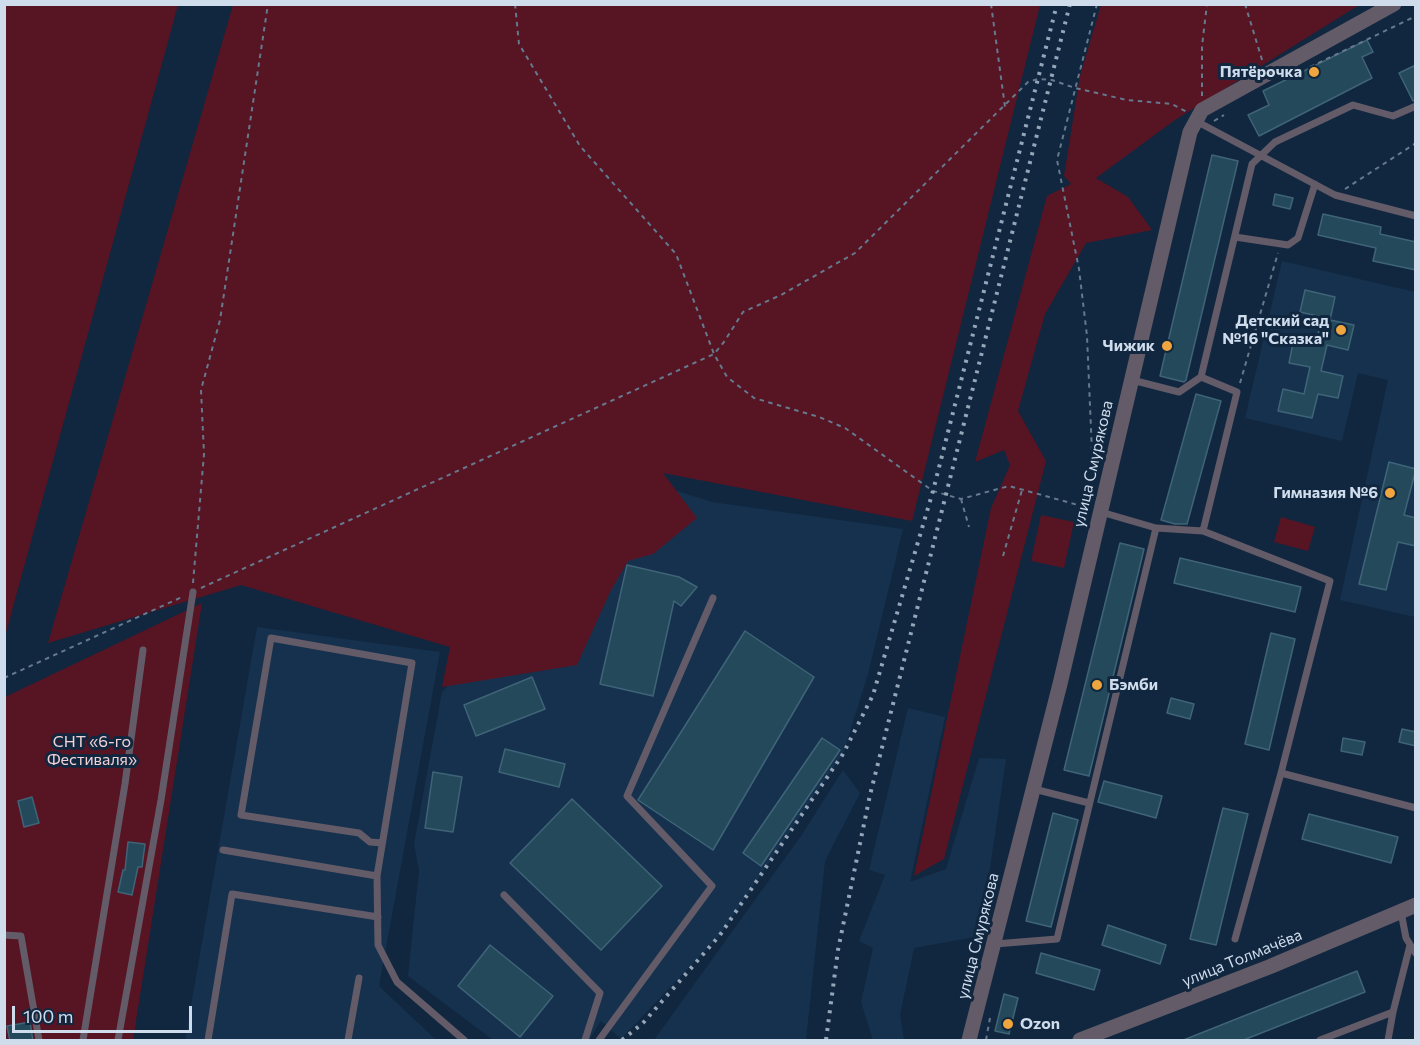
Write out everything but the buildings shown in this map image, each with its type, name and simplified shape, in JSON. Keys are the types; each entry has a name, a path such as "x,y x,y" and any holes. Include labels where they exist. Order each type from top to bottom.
{"street":[{"path":"1200,119 1394,4"},
{"name":"улица Смурякова","path":"969,1041 1034,789 1190,132 1200,119"},
{"name":"улица Толмачёва","path":"1080,1041 1269,967 1416,905"}],"lane":[{"path":"1131,380 1179,392 1201,377 1252,164 1261,155 1275,142 1353,105 1393,116 1416,106"},
{"path":"1200,119 1335,195 1416,216"},
{"path":"1235,237 1288,245 1298,238 1315,184"},
{"path":"1201,377 1237,392 1203,531"},
{"path":"1100,512 1156,528 1203,531 1330,581 1235,939"},
{"path":"995,944 1057,939 1156,528"},
{"path":"118,1041 193,592"},
{"path":"599,1041 712,886 627,796 713,598"},
{"path":"382,843 370,842 359,833 241,815 271,638 412,663 377,876 378,945 397,982 464,1041"},
{"path":"83,1041 125,784 142,650"},
{"path":"1281,772 1416,808"},
{"path":"1034,789 1089,803"},
{"path":"223,850 377,876"},
{"path":"208,1041 232,894 378,917"},
{"path":"504,896 600,993 585,1041"},
{"path":"1401,912 1406,938 1416,954"},
{"path":"4,935 21,936 39,1041"},
{"path":"1388,1041 1410,945"},
{"path":"348,1041 359,978"},
{"path":"1320,1041 1393,1012"}],"path":[{"path":"193,592 204,454 201,390 222,309 268,4"},
{"path":"514,4 519,44 580,146 676,254 714,354 727,377 753,398 819,417 845,428 933,491 961,499 1009,486 1100,512"},
{"path":"991,4 1005,107"},
{"path":"1097,4 1057,160 1080,280 1087,336 1092,452 1106,487"},
{"path":"1200,119 1202,46 1207,4"},
{"path":"1245,4 1264,65"},
{"path":"1301,71 1416,16"},
{"path":"4,678 714,354 743,312 781,295 855,253 1028,82 1038,79 1052,80 1075,88 1127,100 1172,104 1200,119 1224,115"},
{"path":"1335,195 1416,143"},
{"path":"1237,392 1281,244"},
{"path":"1003,556 1022,490"},
{"path":"961,499 969,527"},
{"path":"986,1041 991,1013"}],"shaded area":[{"name":"Детский сад №16 \"Сказка\"","path":"1282,261 1415,292 1415,617 1340,600 1388,380 1358,373 1342,441 1245,418"},
{"path":"652,483 712,502 903,529 868,674 843,754 720,935 621,1039 601,1021 589,1040 493,1040 408,976 419,870 414,844 442,692"},
{"path":"257,627 440,652 379,986 436,1040 185,1040"},
{"path":"908,708 945,717 910,882 946,869 979,758 1006,759 980,936 914,948 900,1015 904,1040 873,1040 861,1002 873,948 859,941 885,875 869,870"},
{"path":"843,770 860,793 825,861 806,1040 654,1040 801,836"}],"green space":[{"path":"4,5 178,5 5,636"},
{"path":"233,5 1040,5 912,521 663,473 697,518 653,554 628,561 610,592 577,665 442,687 450,647 241,585 48,643"},
{"path":"1101,5 1359,5 1175,120 1096,178 1128,197 1152,230 1086,243 1045,314 1018,411 1046,461 944,859 914,876 991,508 1010,465 1004,450 975,462 1047,196 1071,184 1064,176 1080,76"},
{"path":"1041,515 1074,522 1064,568 1031,561"},
{"path":"1281,517 1315,527 1308,551 1274,542"},
{"name":"СНТ «6-го Фестиваля»","path":"202,603 133,1040 5,1040 5,697"}],"railway":[{"path":"622,1040 643,1023 720,935 843,754 873,695 933,491 1057,4"},
{"path":"826,1040 838,950 870,795 1070,4"}],"place":[{"name":"Пятёрочка","path":"1314,72"},
{"name":"Детский сад №16 \"Сказка\"","path":"1341,330"},
{"name":"Чижик","path":"1167,346"},
{"name":"Гимназия №6","path":"1390,493"},
{"name":"Бэмби","path":"1097,685"},
{"name":"Ozon","path":"1008,1024"}]}
